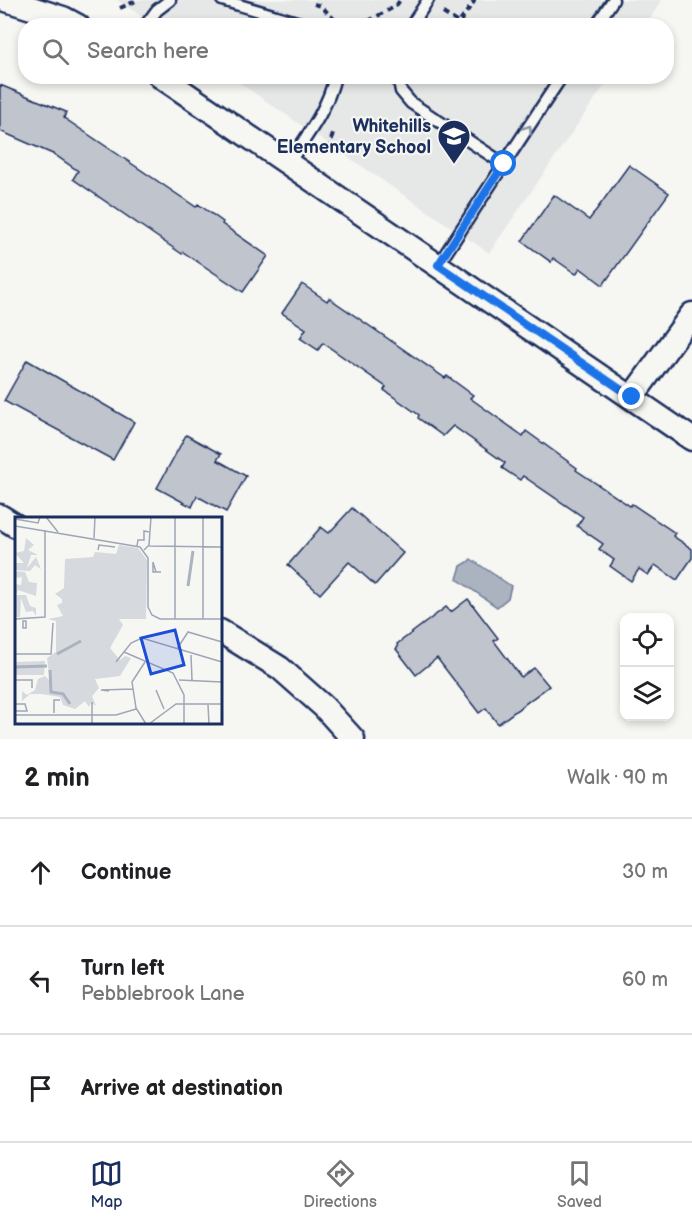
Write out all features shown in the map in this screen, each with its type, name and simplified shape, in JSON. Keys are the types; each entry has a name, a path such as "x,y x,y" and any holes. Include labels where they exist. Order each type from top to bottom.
{"street":[{"path":"6,0 63,18"},
{"path":"172,84 692,439"},
{"path":"632,397 692,314"},
{"path":"0,516 15,525"},
{"path":"222,633 280,668 324,707 353,739"}],"lane":[{"path":"151,18 170,0"},
{"path":"222,0 283,18"},
{"path":"602,18 614,0"},
{"path":"416,18 427,1"},
{"path":"288,164 316,121 333,84"},
{"path":"400,84 401,91 411,103 504,164"},
{"path":"438,265 557,84"}],"path":[{"path":"120,8 138,0"},
{"path":"373,18 396,6 400,0"},
{"path":"462,18 475,0"},
{"path":"427,1 450,18"}],"shaded area":[{"path":"117,0 662,0 650,18 144,18"},
{"name":"Whitehills Elementary School","path":"241,84 605,84 489,253"},
{"path":"471,559 511,586 508,598 497,607 457,579 461,566"}],"building":[{"path":"0,85 66,112 64,118 196,207 198,204 268,256 243,292 183,252 182,254 73,179 78,171 55,155 0,131"},
{"path":"629,165 669,193 603,285 580,268 576,274 553,258 551,262 522,241 554,195 589,220"},
{"path":"302,284 327,301 329,298 445,378 447,376 473,395 470,398 523,436 526,431 577,468 576,470 675,533 673,536 692,549 692,558 677,580 655,565 648,575 639,569 631,581 610,566 614,560 599,549 603,544 577,526 583,517 523,476 520,480 502,468 505,463 453,426 443,436 418,418 419,415 384,390 386,387 323,343 318,350 300,338 306,329 282,313"},
{"path":"27,360 134,422 113,460 4,401"},
{"path":"186,435 221,454 217,460 246,476 226,512 197,496 192,507 157,488"},
{"path":"352,508 403,553 375,585 349,562 320,594 288,565 321,527 329,533"},
{"path":"468,599 498,638 494,641 521,677 534,668 549,686 498,724 486,708 479,713 437,658 416,675 396,649 397,644 446,607 451,612"}],"place":[{"name":"Whitehills Elementary School","path":"454,165"}],"route":[{"path":"504,164 438,265 632,397"}]}
